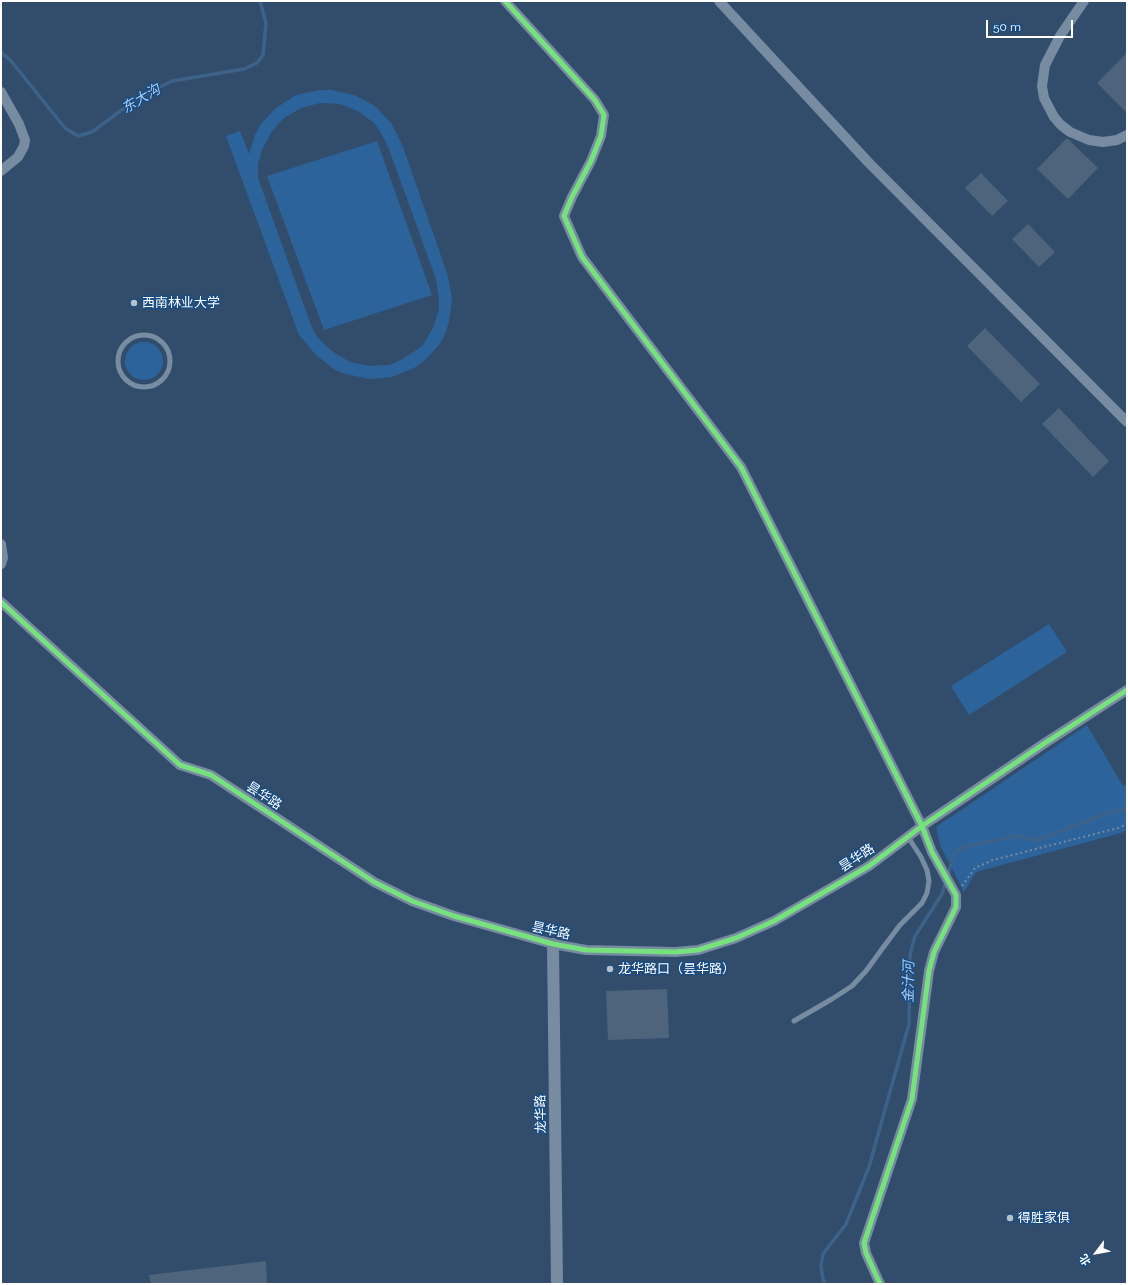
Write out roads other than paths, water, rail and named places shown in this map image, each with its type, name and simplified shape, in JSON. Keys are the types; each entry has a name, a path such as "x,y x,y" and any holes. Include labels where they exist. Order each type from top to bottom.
{"street":[{"path":"505,1 595,100 604,115 601,136 591,161 564,216 582,256 741,467 922,826 932,852 956,895 956,907 934,952 929,971 912,1099 864,1243 866,1253 880,1284"},
{"path":"719,1 869,163 1127,422"},
{"path":"1084,1 1060,36 1045,64 1042,86 1044,98 1054,117 1070,132 1089,140 1103,142 1116,140 1127,135"},
{"path":"1,92 19,124 25,140 24,146 18,157 1,171"},
{"path":"1,544 3,558 1,564"},
{"name":"昙华路","path":"1,602 180,765 211,774 374,882 412,901 454,916 553,944 586,950 675,952 698,950 736,938 774,921 869,866 922,826 1127,690"},
{"name":"龙华路","path":"553,944 557,1284"}],"lane":[{"path":"136,336 149,336 156,338 166,346 169,352 170,366 164,378 159,382 153,386 140,386 133,384 123,376 120,370 119,356 125,344 136,336"},
{"path":"794,1020 852,986 866,971 900,925 922,903 927,893 929,881 927,870 921,857 908,837"}],"waterway":[{"name":"东大沟","path":"1,52 11,61 65,128 78,136 92,132 138,98 172,81 244,69 257,63 263,55 266,23 260,1"},
{"name":"金汁河","path":"948,875 953,857 957,851 966,846 1017,836 1037,840 1111,812 1127,809"},
{"name":"金汁河","path":"825,1284 821,1266 823,1254 846,1224 869,1167 909,1024 910,955 915,936 942,894 946,881"}],"place":[{"name":"西南林业大学","path":"134,303"},
{"name":"龙华路口（昙华路）","path":"610,969"},
{"name":"得胜家俱","path":"1010,1218"}]}
